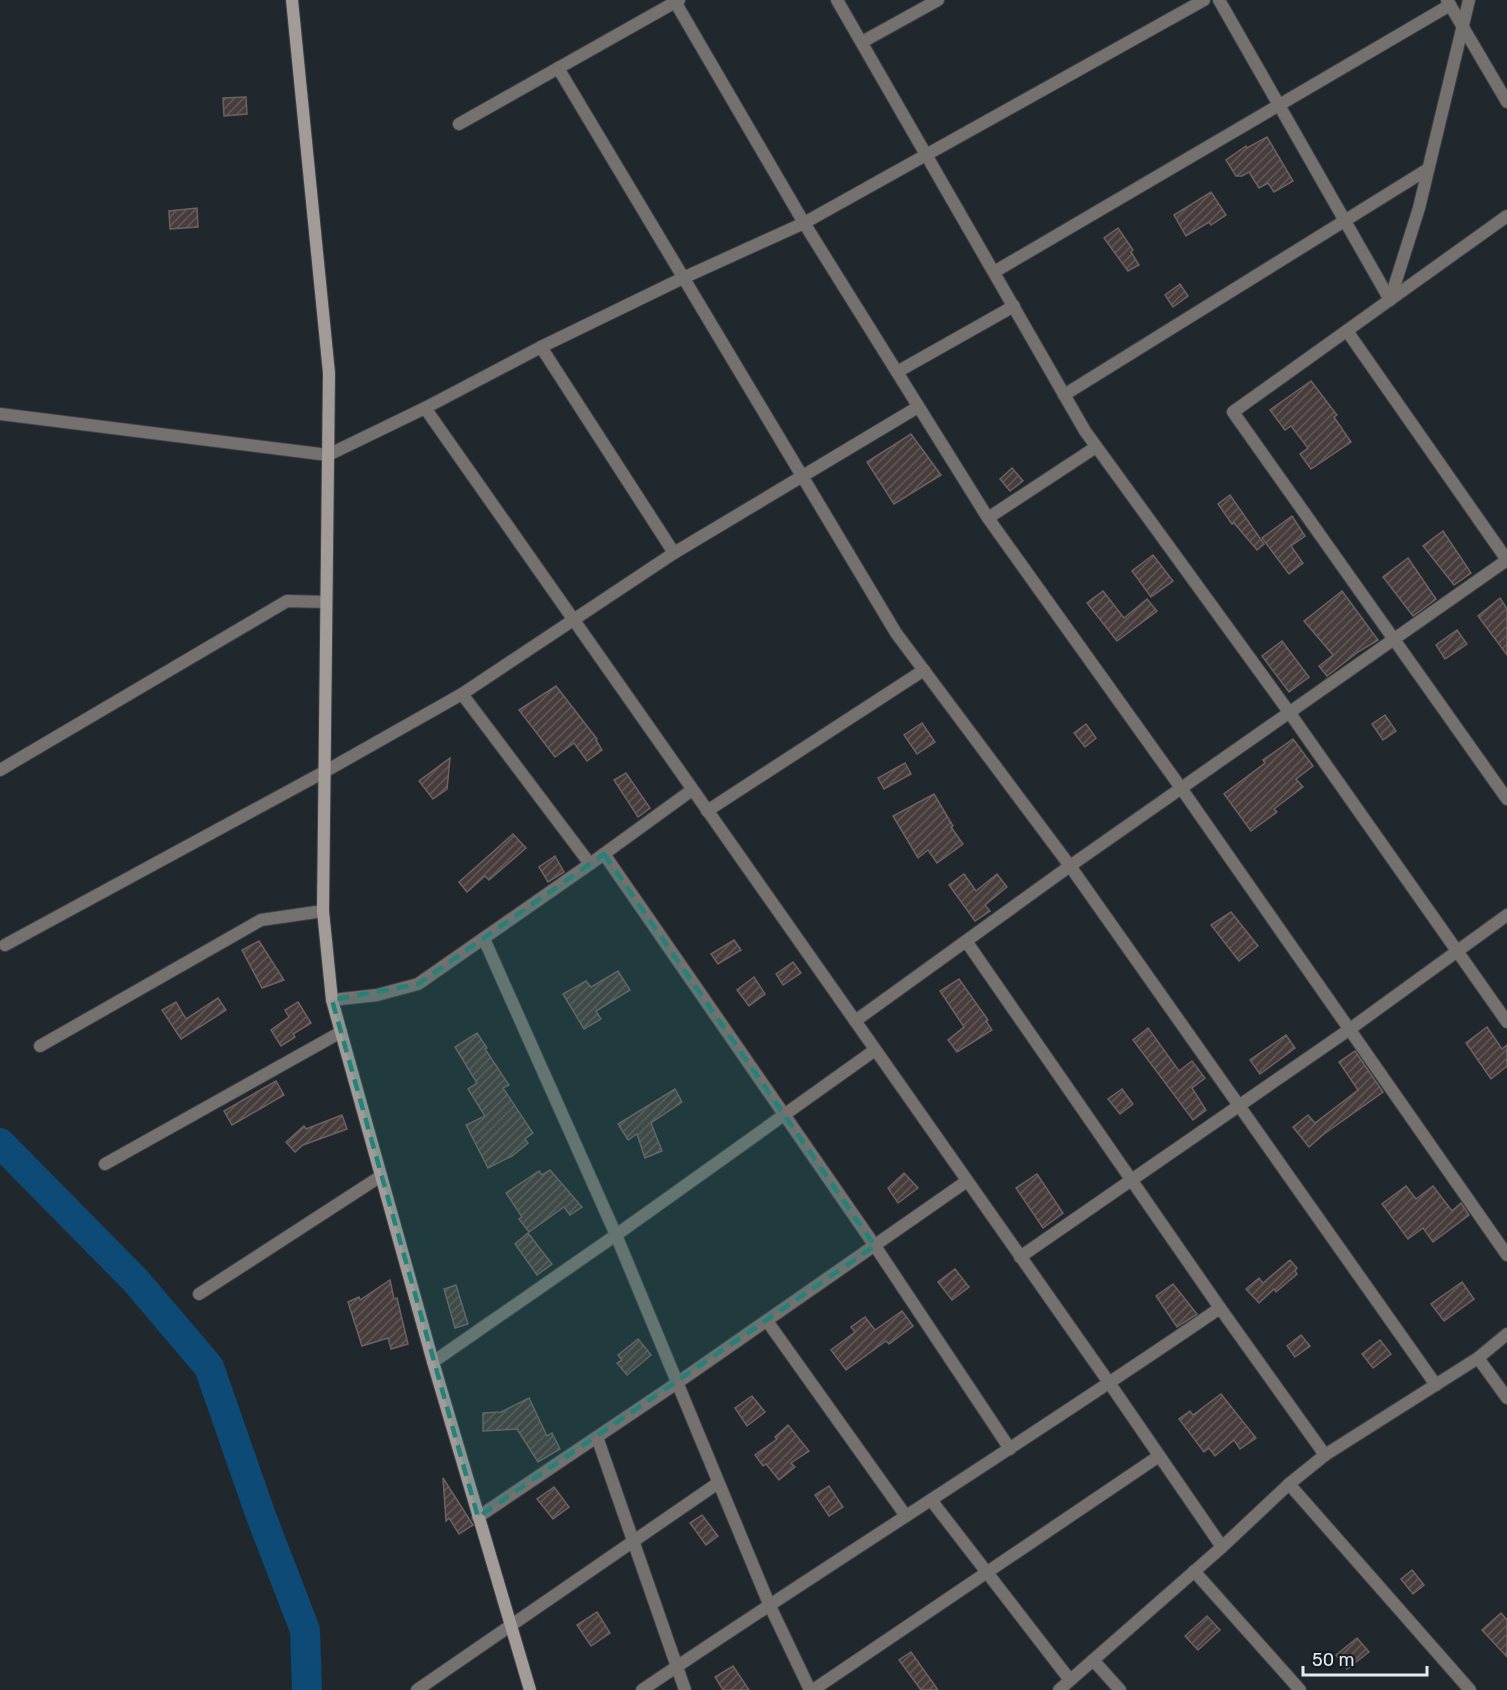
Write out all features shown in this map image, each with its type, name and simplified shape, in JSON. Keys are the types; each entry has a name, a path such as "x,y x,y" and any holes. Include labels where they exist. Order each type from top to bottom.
{"street":[{"path":"292,0 329,373 323,911 332,1000 433,1362 530,1690"},
{"path":"837,0 1096,447 1289,712 1507,1022"},
{"path":"861,42 938,0"},
{"path":"0,414 328,455 425,408 541,347 804,222 1204,0"},
{"path":"1219,0 1390,300"},
{"path":"1390,300 1419,208 1468,0"},
{"path":"459,124 676,1 804,222 987,518 1181,788 1507,1255"},
{"path":"994,272 1449,3 1507,102"},
{"path":"558,68 896,633 1070,866 1436,1384"},
{"path":"1064,395 1428,169"},
{"path":"1507,216 1233,412 1507,799"},
{"path":"897,372 1014,306"},
{"path":"855,1022 1070,866 1507,560 1347,331"},
{"path":"541,347 674,553"},
{"path":"4,945 324,772 462,694 674,553 918,407"},
{"path":"425,408 1222,1547"},
{"path":"987,518 1096,447"},
{"path":"0,770 286,601 326,602"},
{"path":"707,810 924,670"},
{"path":"462,694 590,864"},
{"path":"332,1000 377,995 418,984 692,790"},
{"path":"604,854 874,1246 1010,1449"},
{"path":"40,1046 261,920 323,911"},
{"path":"1020,1257 1350,1029 1507,915"},
{"path":"484,939 616,1235 769,1604 811,1690 1159,1456"},
{"path":"966,941 1220,1308 1326,1455"},
{"path":"105,1164 341,1032"},
{"path":"433,1362 616,1235 874,1050"},
{"path":"199,1294 381,1176"},
{"path":"478,1517 767,1321 967,1180"},
{"path":"642,1690 769,1604 1110,1384 1220,1308"},
{"path":"767,1321 906,1516"},
{"path":"1059,1690 1289,1485 1326,1455 1478,1358 1507,1334"},
{"path":"1478,1358 1507,1398"},
{"path":"597,1437 685,1690"},
{"path":"417,1690 718,1482"},
{"path":"1289,1485 1470,1690"},
{"path":"932,1500 1070,1680"},
{"path":"1194,1571 1300,1690"},
{"path":"1093,1660 1120,1690"}],"highlighted area":[{"path":"604,854 875,1246 478,1517 332,1000 418,984"}],"building":[{"path":"246,97 247,114 224,116 223,98"},
{"path":"1267,137 1293,181 1274,192 1268,183 1259,188 1249,172 1236,176 1226,160 1246,146 1247,148"},
{"path":"1211,192 1226,215 1211,225 1209,222 1186,236 1174,215"},
{"path":"197,208 198,227 170,229 169,211"},
{"path":"1118,228 1133,250 1131,252 1139,265 1128,271 1104,238"},
{"path":"1180,284 1188,296 1173,307 1165,295"},
{"path":"1311,381 1337,415 1334,417 1351,442 1311,469 1300,454 1308,448 1291,426 1285,430 1270,410"},
{"path":"911,434 941,475 894,504 867,462"},
{"path":"1012,468 1023,481 1010,491 1000,479"},
{"path":"1230,495 1264,544 1257,550 1234,523 1232,524 1218,504"},
{"path":"1292,516 1305,536 1291,546 1303,563 1289,574 1262,538"},
{"path":"1443,531 1471,573 1454,585 1423,546"},
{"path":"1153,555 1173,581 1151,597 1132,571"},
{"path":"1408,558 1436,599 1413,616 1383,577"},
{"path":"1103,591 1124,618 1147,599 1157,611 1117,641 1087,603"},
{"path":"1342,591 1378,640 1327,676 1319,666 1333,655 1304,621"},
{"path":"1500,598 1507,609 1507,655 1478,616"},
{"path":"1457,630 1467,644 1445,659 1436,645"},
{"path":"1282,641 1309,677 1289,692 1262,656"},
{"path":"556,686 597,739 602,750 587,761 574,743 555,757 519,710"},
{"path":"1385,715 1396,731 1383,740 1372,724"},
{"path":"922,723 935,742 917,754 904,735"},
{"path":"1086,724 1096,738 1085,747 1074,733"},
{"path":"1293,739 1313,766 1296,779 1303,787 1274,809 1277,812 1251,831 1224,794 1265,763 1263,760"},
{"path":"450,758 447,789 433,799 419,781"},
{"path":"905,763 911,774 884,789 878,778"},
{"path":"626,773 650,808 638,817 614,780"},
{"path":"934,794 953,826 951,827 963,844 937,863 928,850 918,858 893,816"},
{"path":"513,834 526,848 489,880 485,876 467,892 459,882"},
{"path":"555,856 564,872 548,882 539,867"},
{"path":"964,874 976,891 997,874 1007,887 985,905 990,911 975,921 949,885"},
{"path":"1231,912 1258,946 1239,961 1211,925"},
{"path":"734,940 741,950 718,964 711,954"},
{"path":"259,941 284,980 262,988 242,950"},
{"path":"793,962 801,973 783,985 776,974"},
{"path":"618,971 630,990 596,1011 601,1019 584,1029 563,994 586,981 591,987"},
{"path":"754,977 765,994 749,1006 737,990"},
{"path":"959,979 988,1020 986,1021 992,1030 957,1052 948,1040 964,1027 940,991"},
{"path":"218,998 226,1010 181,1039 162,1010 176,1002 186,1019"},
{"path":"298,1002 311,1023 293,1034 295,1037 281,1046 271,1030 289,1017 285,1010"},
{"path":"1487,1027 1502,1049 1507,1045 1507,1066 1491,1079 1466,1043"},
{"path":"1148,1028 1179,1071 1192,1061 1205,1078 1192,1088 1206,1110 1193,1120 1133,1040"},
{"path":"477,1033 509,1085 503,1088 533,1133 525,1139 528,1143 512,1156 488,1168 466,1125 485,1116 468,1089 477,1083 455,1047"},
{"path":"1286,1035 1295,1048 1260,1074 1250,1060"},
{"path":"1355,1051 1383,1092 1309,1147 1293,1127 1308,1115 1315,1123 1358,1090 1339,1062"},
{"path":"276,1081 284,1095 232,1125 224,1111"},
{"path":"675,1089 682,1102 651,1123 662,1151 645,1158 637,1134 628,1140 618,1124"},
{"path":"1122,1089 1133,1104 1120,1114 1108,1099"},
{"path":"342,1115 347,1129 303,1145 295,1152 286,1142 304,1126 306,1129"},
{"path":"550,1170 582,1207 570,1215 564,1207 529,1232 519,1219 522,1217 506,1193 539,1171 542,1175"},
{"path":"904,1173 918,1188 898,1203 888,1188"},
{"path":"1037,1174 1063,1213 1043,1228 1016,1188"},
{"path":"1406,1186 1416,1199 1433,1186 1452,1211 1461,1203 1469,1215 1433,1242 1423,1228 1408,1239 1382,1204"},
{"path":"528,1233 552,1264 537,1275 515,1244"},
{"path":"1290,1260 1297,1268 1295,1271 1297,1274 1276,1292 1274,1289 1259,1303 1246,1289 1259,1278 1263,1283"},
{"path":"955,1269 969,1287 952,1300 938,1282"},
{"path":"390,1280 394,1299 397,1298 408,1344 391,1349 388,1338 362,1346 348,1302 359,1297 360,1300"},
{"path":"1462,1282 1474,1299 1444,1321 1431,1304"},
{"path":"1173,1284 1197,1314 1177,1327 1156,1296"},
{"path":"456,1285 468,1324 455,1328 444,1289"},
{"path":"902,1311 913,1326 889,1344 886,1341 846,1370 831,1350 855,1332 851,1327 865,1317 875,1330"},
{"path":"1301,1335 1310,1346 1295,1357 1287,1346"},
{"path":"638,1339 651,1355 627,1375 617,1363 622,1360 618,1355"},
{"path":"1380,1340 1391,1354 1373,1368 1362,1354"},
{"path":"1221,1394 1256,1438 1240,1449 1234,1440 1215,1456 1209,1448 1204,1452 1179,1419 1190,1411 1193,1415"},
{"path":"752,1396 765,1412 747,1426 735,1408"},
{"path":"529,1398 547,1436 552,1433 560,1449 538,1462 517,1429 483,1431 483,1413 501,1412"},
{"path":"788,1425 809,1451 791,1463 795,1467 779,1480 766,1464 763,1466 755,1455 777,1439 775,1437"},
{"path":"443,1478 473,1525 459,1534 449,1518 446,1521"},
{"path":"829,1486 843,1507 829,1516 815,1495"},
{"path":"554,1487 569,1507 553,1519 537,1499"},
{"path":"702,1515 718,1536 706,1545 690,1523"},
{"path":"1412,1570 1424,1585 1413,1594 1401,1579"},
{"path":"597,1612 610,1633 591,1646 577,1625"},
{"path":"1501,1613 1507,1620 1507,1657 1482,1630"},
{"path":"1207,1616 1220,1630 1198,1650 1185,1636"},
{"path":"1357,1638 1369,1652 1347,1669 1336,1655"},
{"path":"911,1652 938,1690 921,1690 899,1660"},
{"path":"733,1666 749,1690 723,1690 715,1677"}],"waterway":[{"path":"0,1143 136,1281 209,1367 261,1516 305,1630 307,1690"}]}
